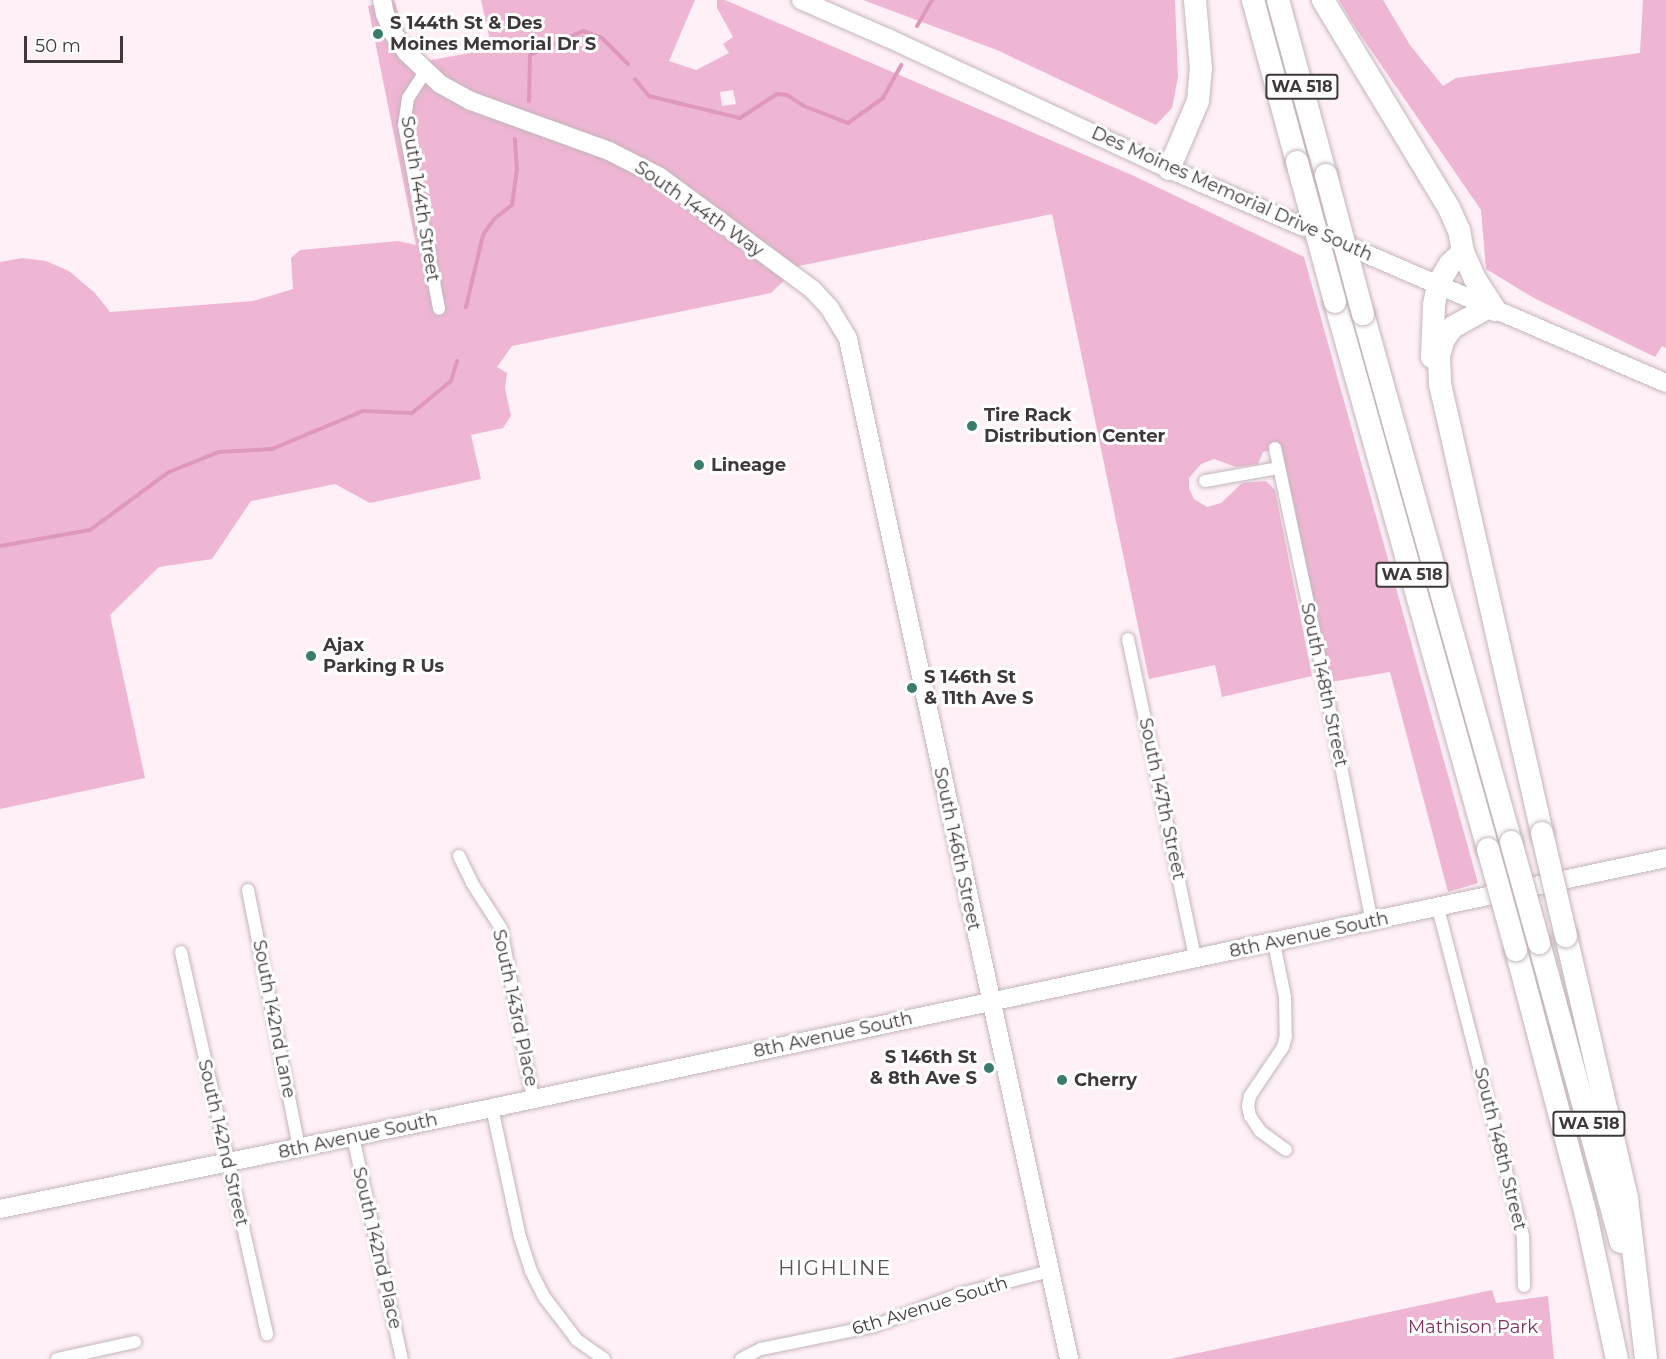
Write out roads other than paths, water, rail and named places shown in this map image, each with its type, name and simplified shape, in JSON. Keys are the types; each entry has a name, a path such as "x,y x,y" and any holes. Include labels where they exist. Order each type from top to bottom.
{"highway":[{"path":"1169,169 1198,101 1201,69 1196,0"},
{"name":"WA 518","path":"1253,0 1516,950 1586,1215 1617,1359"},
{"name":"WA 518","path":"1278,0 1638,1305 1646,1359"},
{"path":"1323,0 1449,208 1459,230 1463,252 1492,309 1453,327 1444,339 1439,355 1440,384 1627,1199 1635,1253 1638,1305"},
{"path":"1455,452 1438,404 1431,370 1434,304 1438,284 1450,264 1463,252"}],"street":[{"path":"382,0 385,14 395,36 425,72"},
{"name":"Des Moines Memorial Drive South","path":"801,0 1169,169 1666,383"},
{"name":"South 144th Street","path":"425,72 408,98 404,125 439,309"},
{"name":"South 144th Way","path":"425,72 440,84 471,101 609,151 660,177 813,290 829,307 848,339"},
{"name":"South 146th Street","path":"848,339 1069,1359"},
{"name":"South 148th Street","path":"1275,448 1372,922"},
{"path":"1205,481 1279,468"},
{"name":"South 147th Street","path":"1128,639 1196,958"},
{"name":"South 143rd Place","path":"459,856 472,883 501,928 533,1099"},
{"name":"8th Avenue South","path":"0,1209 492,1108 1666,858"},
{"name":"South 142nd Lane","path":"248,890 299,1148"},
{"name":"South 148th Street","path":"1438,908 1523,1236 1524,1286"},
{"path":"1274,943 1286,997 1286,1035 1283,1047 1250,1096 1248,1106 1250,1116 1260,1131 1286,1150"},
{"name":"South 142nd Street","path":"181,952 267,1334"},
{"path":"492,1108 520,1238 531,1271 545,1298 577,1340 604,1359"},
{"name":"South 142nd Place","path":"353,1137 402,1359"},
{"name":"6th Avenue South","path":"741,1359 761,1349 874,1326 960,1294 1050,1271"},
{"path":"57,1359 135,1342"}],"waterway":[{"path":"917,26 932,0"},
{"path":"529,101 530,55 583,31 602,38 628,64"},
{"path":"635,79 649,96 740,118 777,94 787,95 804,106 848,123 883,98 901,65"},
{"path":"466,307 483,235 494,219 512,205 517,170 515,139"},
{"path":"0,546 90,530 169,472 219,452 272,449 363,411 412,413 451,381 457,361"}],"place":[{"name":"S 144th St & Des Moines Memorial Dr S","path":"378,34"},
{"name":"Tire Rack Distribution Center","path":"972,426"},
{"name":"Lineage","path":"699,465"},
{"name":"Ajax Parking R Us","path":"311,656"},
{"name":"S 146th St & 11th Ave S","path":"912,688"},
{"name":"S 146th St & 8th Ave S","path":"989,1068"},
{"name":"Cherry","path":"1062,1080"}],"district":[{"name":"HIGHLINE","path":"835,1268"}],"park label":[{"name":"Mathison Park","path":"1473,1327"}]}
